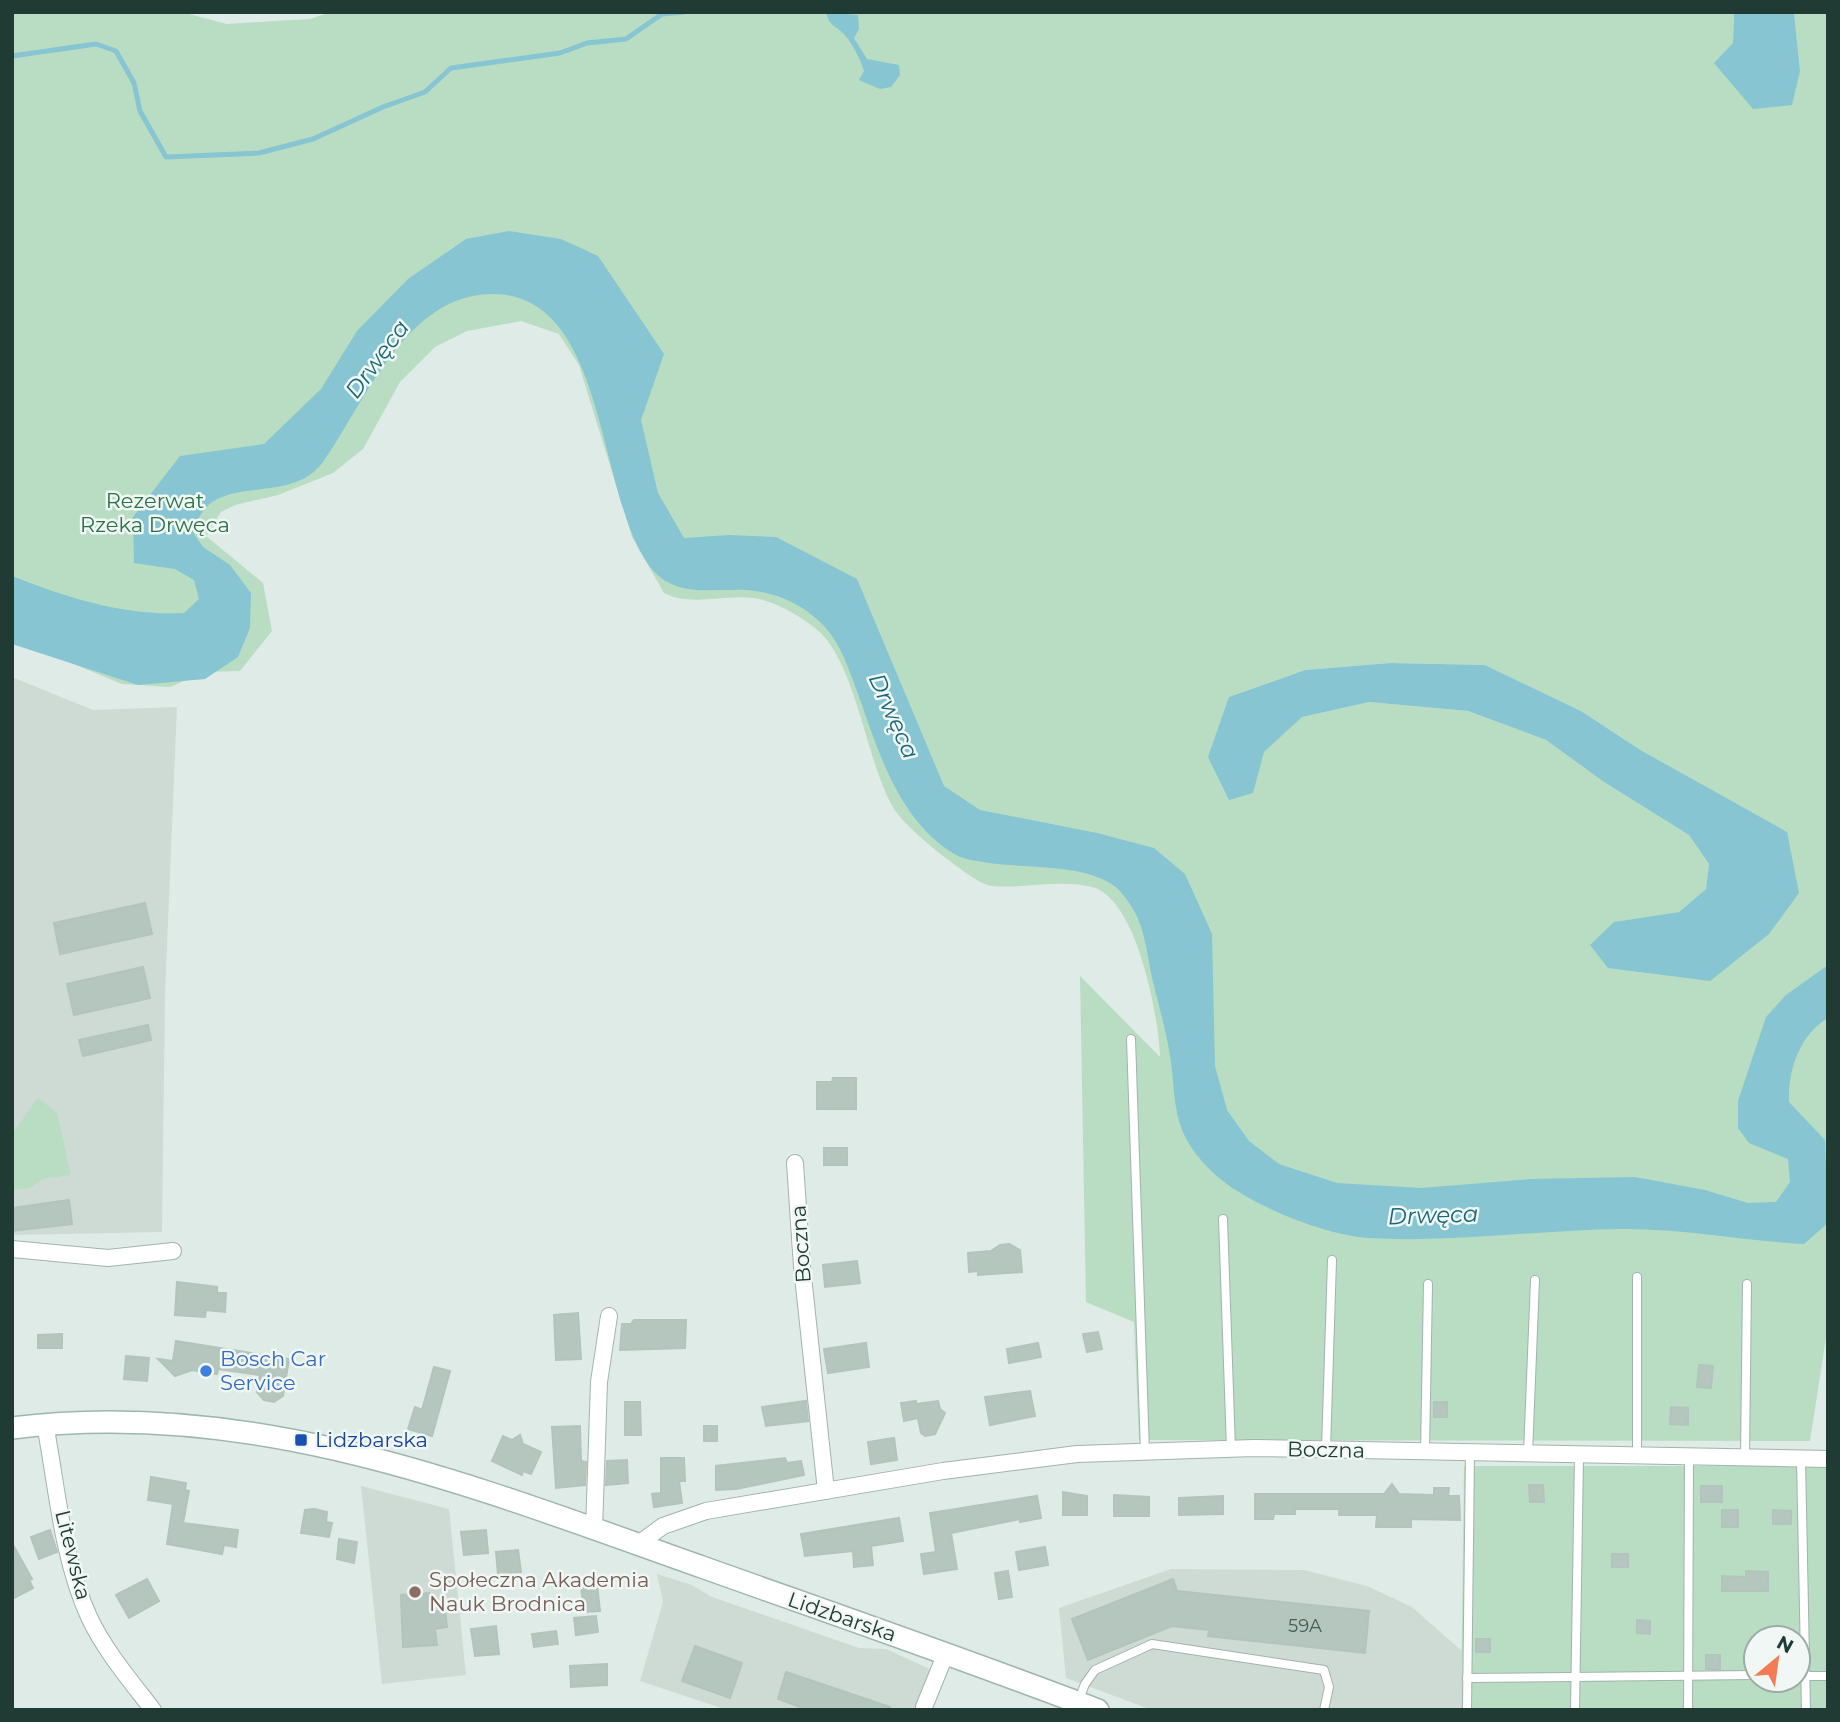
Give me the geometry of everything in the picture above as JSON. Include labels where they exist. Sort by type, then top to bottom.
[{"type":"main road","name":"Lidzbarska","points":[[12,1428],[83,1421],[210,1426],[301,1440],[431,1474],[946,1653],[1088,1706]]},
{"type":"street","name":"Boczna","points":[[796,1163],[802,1267],[826,1491]]},
{"type":"street","points":[[12,1249],[108,1258],[173,1251]]},
{"type":"street","points":[[594,1530],[599,1382],[609,1316]]},
{"type":"street","name":"Litewska","points":[[45,1424],[75,1576],[89,1618],[111,1655],[153,1710]]},
{"type":"street","name":"Boczna","points":[[638,1545],[663,1526],[683,1517],[943,1471],[1063,1455],[1231,1449],[1828,1459]]},
{"type":"street","points":[[925,1707],[946,1653]]},
{"type":"lane","points":[[1131,1039],[1145,1452]]},
{"type":"lane","points":[[1223,1219],[1231,1449]]},
{"type":"lane","points":[[1326,1450],[1332,1260]]},
{"type":"lane","points":[[1637,1277],[1637,1456]]},
{"type":"lane","points":[[1528,1453],[1535,1280]]},
{"type":"lane","points":[[1424,1452],[1428,1284]]},
{"type":"lane","points":[[1745,1458],[1747,1284]]},
{"type":"lane","points":[[1467,1710],[1469,1452]]},
{"type":"lane","points":[[1575,1710],[1579,1455]]},
{"type":"lane","points":[[1688,1710],[1689,1457]]},
{"type":"lane","points":[[1801,1459],[1802,1624]]},
{"type":"lane","points":[[1088,1706],[1085,1684],[1095,1670],[1152,1644],[1324,1670],[1329,1687],[1324,1710]]},
{"type":"lane","points":[[1467,1678],[1742,1675]]},
{"type":"shaded area","points":[[12,677],[93,710],[177,707],[165,995],[162,1232],[12,1235]]},
{"type":"shaded area","name":"Społeczna Akademia Nauk Brodnica","points":[[361,1486],[449,1509],[466,1675],[382,1684]]},
{"type":"shaded area","points":[[1171,1569],[1304,1570],[1367,1586],[1412,1607],[1462,1651],[1461,1710],[1152,1710],[1066,1678],[1059,1608]]},
{"type":"shaded area","points":[[657,1574],[692,1585],[712,1597],[859,1648],[886,1649],[943,1675],[929,1710],[727,1710],[640,1681],[663,1602]]},
{"type":"green space","points":[[12,12],[181,12],[227,24],[310,19],[331,12],[1734,12],[1733,43],[1800,71],[1794,12],[1828,12],[1828,1325],[1810,1441],[1139,1440],[1134,1322],[1086,1302],[1080,976],[1160,1057],[1150,989],[1133,935],[1108,896],[1092,887],[1067,884],[1004,887],[986,885],[956,866],[914,831],[893,807],[875,764],[851,686],[841,663],[829,643],[815,628],[786,609],[753,598],[696,600],[664,593],[632,537],[579,365],[559,334],[521,321],[467,331],[435,347],[400,382],[363,449],[333,473],[278,495],[235,505],[221,512],[206,536],[263,583],[272,631],[240,671],[205,672],[170,687],[122,684],[49,654],[17,579],[12,576]],"holes":[[[1390,663],[1485,665],[1581,711],[1642,751],[1769,934],[1591,946],[1615,922],[1679,912],[1706,889],[1709,864],[1689,835],[1604,782],[1546,740],[1468,711],[1369,702],[1301,717],[1264,752],[1229,697],[1305,670]]]},
{"type":"green space","points":[[38,1098],[57,1113],[71,1175],[42,1179],[30,1188],[12,1190],[12,1134]]},
{"type":"green space","points":[[1464,1466],[1828,1466],[1828,1710],[1461,1710]]},
{"type":"water","points":[[826,12],[858,15],[859,29],[854,38],[867,59],[899,65],[900,75],[891,87],[880,89],[859,80],[864,71],[858,57],[844,34],[831,23]]},
{"type":"water","points":[[1734,12],[1794,12],[1800,71],[1792,105],[1753,109],[1714,63],[1733,43]]},
{"type":"water","name":"Rezerwat Rzeka Drwęca","points":[[509,231],[561,239],[598,256],[664,354],[641,420],[658,493],[684,538],[729,535],[776,537],[857,579],[944,786],[980,810],[1097,833],[1154,848],[1185,874],[1212,934],[1215,1066],[1227,1110],[1249,1141],[1279,1164],[1337,1183],[1421,1188],[1531,1179],[1635,1177],[1705,1190],[1748,1203],[1776,1202],[1790,1182],[1788,1159],[1749,1143],[1738,1128],[1738,1101],[1766,1017],[1786,995],[1828,965],[1828,1018],[1810,1034],[1797,1055],[1789,1102],[1825,1140],[1828,1223],[1804,1244],[1643,1229],[1463,1238],[1368,1238],[1301,1222],[1252,1200],[1230,1186],[1196,1154],[1180,1124],[1168,1046],[1143,935],[1137,917],[1124,896],[1113,885],[1086,873],[989,863],[956,855],[936,841],[905,804],[882,760],[842,654],[833,637],[820,622],[804,609],[777,596],[747,590],[683,588],[661,578],[651,568],[633,536],[619,496],[595,406],[580,364],[560,329],[533,304],[496,294],[465,298],[437,310],[413,330],[392,354],[323,462],[308,476],[290,484],[231,494],[214,501],[202,513],[194,534],[203,547],[230,565],[251,593],[250,628],[238,657],[205,679],[138,685],[12,644],[12,576],[96,604],[140,612],[184,613],[199,599],[194,580],[175,569],[134,563],[133,517],[180,456],[264,444],[321,389],[357,331],[408,279],[466,239]]},
{"type":"water","points":[[1390,663],[1485,665],[1581,711],[1642,751],[1787,832],[1799,893],[1769,934],[1710,981],[1608,968],[1590,945],[1614,922],[1679,912],[1706,889],[1709,864],[1689,835],[1604,782],[1546,740],[1468,711],[1369,702],[1302,717],[1264,752],[1253,793],[1229,800],[1208,757],[1229,697],[1305,670]]},
{"type":"building","points":[[145,903],[152,934],[60,954],[54,923]]},
{"type":"building","points":[[143,967],[150,998],[74,1015],[67,984]]},
{"type":"building","points":[[148,1025],[151,1040],[83,1056],[79,1040]]},
{"type":"building","points":[[833,1078],[856,1078],[856,1109],[817,1109],[817,1082],[832,1082]]},
{"type":"building","points":[[824,1148],[847,1148],[847,1165],[824,1165]]},
{"type":"building","points":[[69,1200],[72,1224],[12,1231],[12,1208]]},
{"type":"building","points":[[1009,1244],[1020,1250],[1022,1272],[978,1275],[978,1271],[969,1272],[968,1253],[991,1251],[1000,1245]]},
{"type":"building","points":[[857,1261],[860,1283],[825,1287],[823,1265]]},
{"type":"building","points":[[177,1282],[217,1287],[217,1293],[226,1293],[225,1312],[206,1310],[205,1317],[175,1315]]},
{"type":"building","points":[[578,1313],[581,1359],[556,1360],[554,1315]]},
{"type":"building","points":[[634,1320],[686,1320],[685,1348],[620,1350],[622,1324],[631,1324]]},
{"type":"building","points":[[1098,1332],[1102,1349],[1087,1352],[1083,1334]]},
{"type":"building","points":[[62,1334],[62,1348],[38,1348],[38,1335]]},
{"type":"building","points":[[176,1341],[289,1359],[283,1396],[274,1402],[264,1400],[257,1392],[260,1375],[218,1369],[217,1374],[192,1370],[175,1376],[158,1359],[173,1361]]},
{"type":"building","points":[[866,1343],[869,1367],[828,1373],[824,1349]]},
{"type":"building","points":[[1038,1343],[1041,1357],[1009,1363],[1007,1349]]},
{"type":"building","points":[[126,1356],[149,1358],[147,1381],[124,1379]]},
{"type":"building","points":[[1699,1365],[1713,1366],[1711,1388],[1697,1387]]},
{"type":"building","points":[[434,1367],[450,1371],[432,1436],[408,1429],[415,1407],[422,1410]]},
{"type":"building","points":[[1030,1391],[1035,1416],[990,1425],[985,1397]]},
{"type":"building","points":[[806,1401],[808,1421],[766,1426],[762,1407]]},
{"type":"building","points":[[916,1401],[916,1404],[938,1401],[940,1409],[945,1413],[935,1434],[925,1436],[921,1433],[918,1418],[904,1421],[901,1403]]},
{"type":"building","points":[[625,1402],[640,1402],[641,1435],[625,1435]]},
{"type":"building","points":[[1434,1402],[1447,1402],[1447,1417],[1434,1417]]},
{"type":"building","points":[[1671,1407],[1688,1408],[1688,1425],[1670,1424]]},
{"type":"building","points":[[580,1426],[581,1461],[586,1462],[585,1485],[556,1488],[552,1427]]},
{"type":"building","points":[[704,1426],[717,1426],[717,1441],[704,1441]]},
{"type":"building","points":[[520,1435],[523,1444],[541,1452],[531,1474],[523,1471],[522,1475],[492,1461],[503,1436],[512,1440]]},
{"type":"building","points":[[894,1438],[897,1460],[871,1464],[868,1442]]},
{"type":"building","points":[[661,1458],[684,1458],[685,1481],[679,1481],[682,1503],[654,1507],[652,1494],[661,1493]]},
{"type":"building","points":[[785,1458],[787,1463],[801,1461],[804,1475],[736,1489],[716,1490],[716,1466]]},
{"type":"building","points":[[627,1460],[628,1483],[606,1485],[607,1461]]},
{"type":"building","points":[[151,1477],[186,1483],[185,1490],[189,1491],[183,1523],[238,1530],[236,1547],[224,1545],[222,1554],[167,1544],[173,1504],[148,1500]]},
{"type":"building","points":[[1392,1484],[1399,1494],[1434,1495],[1434,1488],[1449,1488],[1448,1496],[1459,1496],[1460,1520],[1411,1519],[1411,1527],[1376,1527],[1377,1515],[1339,1515],[1339,1509],[1295,1509],[1295,1514],[1274,1514],[1273,1519],[1255,1519],[1255,1494],[1384,1494]]},
{"type":"building","points":[[1529,1485],[1543,1485],[1544,1502],[1530,1502]]},
{"type":"building","points":[[1701,1486],[1722,1486],[1722,1502],[1701,1502]]},
{"type":"building","points":[[1063,1492],[1087,1496],[1087,1515],[1063,1515]]},
{"type":"building","points":[[1114,1495],[1149,1497],[1149,1516],[1114,1516]]},
{"type":"building","points":[[1037,1496],[1041,1518],[1020,1522],[1020,1519],[951,1533],[957,1569],[924,1574],[921,1554],[936,1552],[930,1513]]},
{"type":"building","points":[[1223,1496],[1223,1514],[1179,1515],[1179,1498]]},
{"type":"building","points":[[305,1510],[327,1512],[326,1522],[332,1523],[329,1537],[301,1533]]},
{"type":"building","points":[[1722,1510],[1738,1510],[1738,1527],[1722,1527]]},
{"type":"building","points":[[1773,1510],[1791,1511],[1791,1524],[1773,1524]]},
{"type":"building","points":[[899,1518],[903,1541],[871,1546],[873,1565],[854,1567],[853,1551],[805,1556],[801,1534]]},
{"type":"building","points":[[50,1530],[57,1552],[39,1559],[31,1537]]},
{"type":"building","points":[[486,1530],[488,1553],[464,1555],[461,1532]]},
{"type":"building","points":[[339,1539],[357,1542],[354,1563],[337,1559]]},
{"type":"building","points":[[12,1543],[32,1579],[29,1580],[33,1588],[12,1599]]},
{"type":"building","points":[[1045,1547],[1048,1565],[1019,1570],[1016,1552]]},
{"type":"building","points":[[518,1550],[521,1572],[498,1574],[496,1552]]},
{"type":"building","points":[[1612,1554],[1628,1554],[1628,1567],[1612,1567]]},
{"type":"building","points":[[1008,1571],[1012,1597],[999,1599],[995,1573]]},
{"type":"building","points":[[1746,1571],[1768,1572],[1768,1591],[1722,1591],[1722,1576],[1746,1577]]},
{"type":"building","points":[[147,1579],[159,1601],[129,1618],[116,1595]]},
{"type":"building","points":[[1173,1579],[1177,1591],[1369,1611],[1365,1653],[1208,1636],[1209,1630],[1172,1626],[1088,1660],[1072,1619]]},
{"type":"building","points":[[597,1584],[600,1611],[584,1612],[581,1586]]},
{"type":"building","points":[[429,1593],[431,1612],[445,1610],[447,1627],[435,1629],[437,1645],[403,1647],[401,1595]]},
{"type":"building","points":[[596,1616],[598,1632],[576,1635],[574,1618]]},
{"type":"building","points":[[1637,1620],[1650,1621],[1650,1634],[1637,1633]]},
{"type":"building","points":[[496,1626],[499,1654],[475,1656],[471,1629]]},
{"type":"building","points":[[556,1631],[558,1644],[534,1647],[532,1634]]},
{"type":"building","points":[[1476,1639],[1490,1639],[1490,1652],[1476,1652]]},
{"type":"building","points":[[695,1646],[742,1663],[730,1698],[682,1681]]},
{"type":"building","points":[[1706,1655],[1720,1655],[1720,1669],[1706,1669]]},
{"type":"building","points":[[607,1664],[607,1685],[571,1687],[570,1666]]},
{"type":"building","points":[[786,1672],[890,1707],[890,1710],[808,1710],[778,1699]]},
{"type":"waterway","points":[[12,56],[96,44],[116,51],[134,83],[140,111],[166,157],[259,153],[313,139],[383,107],[425,92],[451,68],[560,53],[587,43],[626,39],[662,14],[684,12]]},
{"type":"place","name":"Bosch Car Service","points":[[206,1371]]},
{"type":"place","name":"Lidzbarska","points":[[301,1440]]},
{"type":"place","name":"Społeczna Akademia Nauk Brodnica","points":[[415,1592]]},
{"type":"water label","name":"Drwęca","points":[[377,359]]},
{"type":"water label","name":"Drwęca","points":[[894,716]]},
{"type":"water label","name":"Drwęca","points":[[1433,1215]]}]
